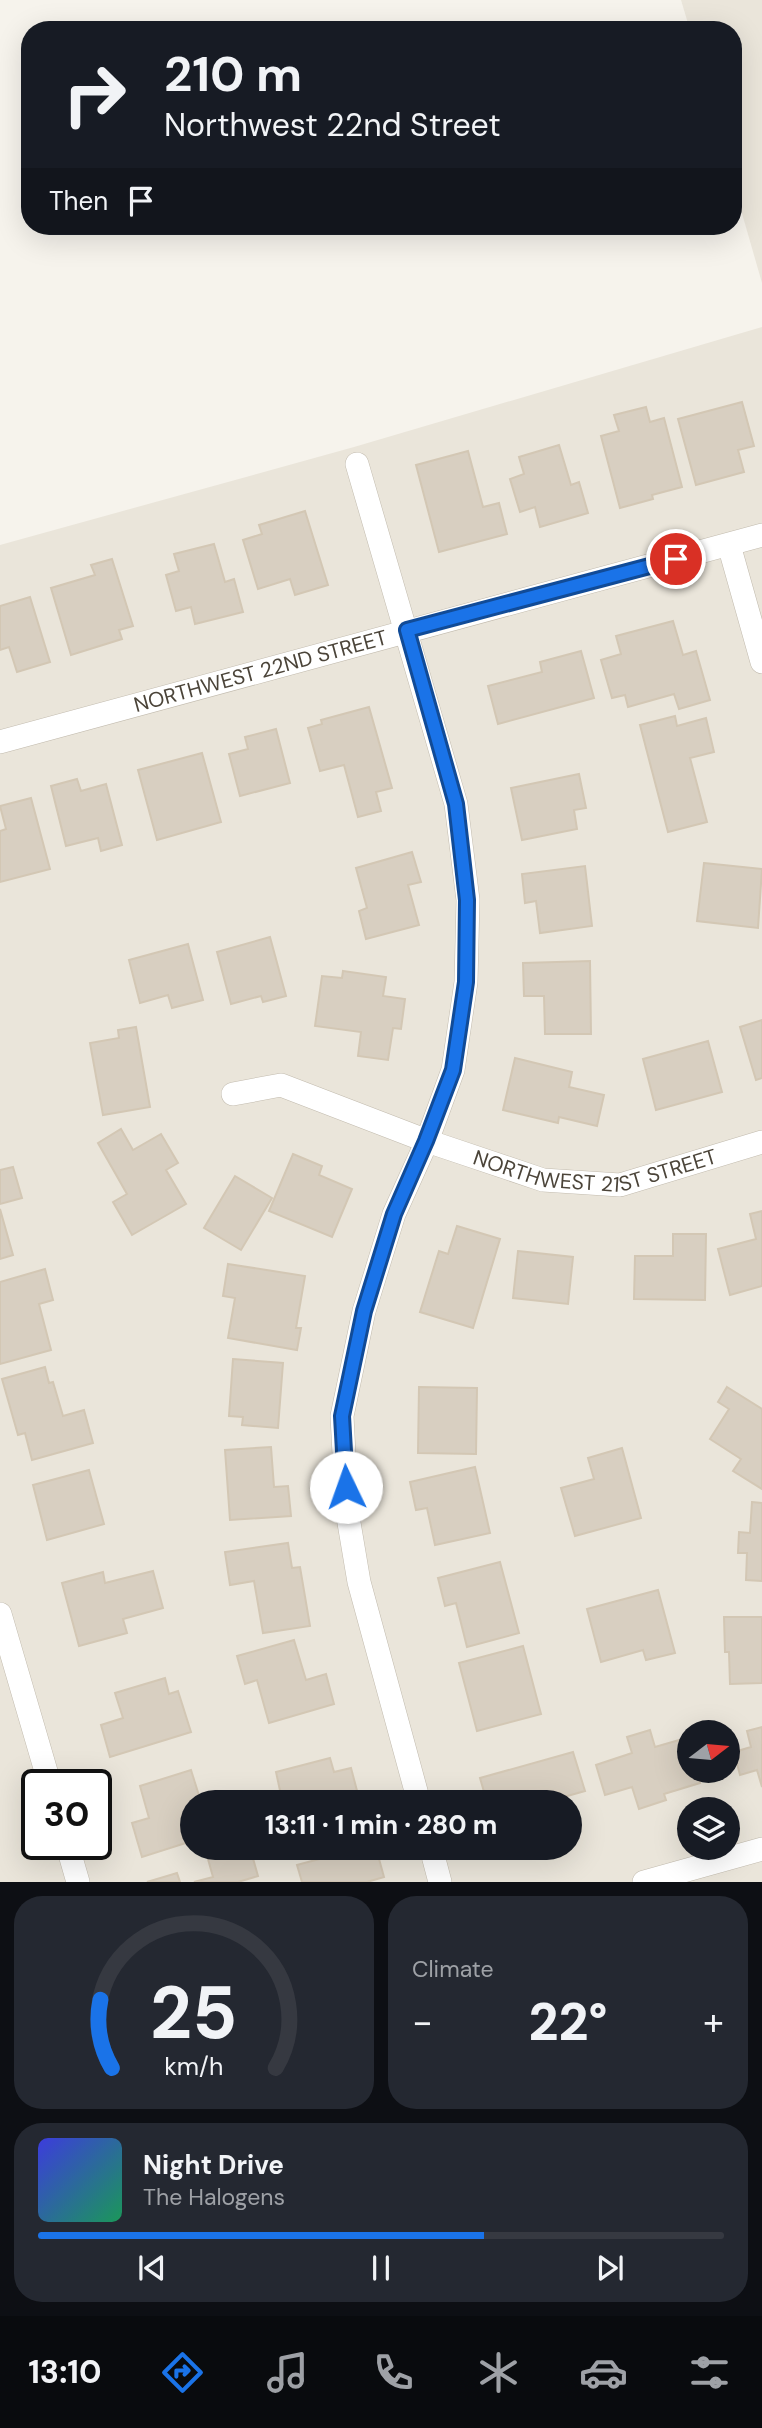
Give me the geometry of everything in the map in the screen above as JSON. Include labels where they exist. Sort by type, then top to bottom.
[{"type":"street","points":[[357,464],[456,804],[467,900],[466,982],[453,1070],[386,1238],[364,1311],[342,1416],[347,1511],[359,1582],[416,1790]]},
{"type":"street","name":"NORTHWEST 22ND STREET","points":[[0,742],[762,535]]},
{"type":"street","points":[[729,545],[762,662]]},
{"type":"street","name":"NORTHWEST 21ST STREET","points":[[233,1094],[281,1085],[426,1141],[542,1180],[620,1185],[762,1142]]},
{"type":"street","points":[[0,1614],[45,1769]]},
{"type":"street","points":[[644,1882],[762,1849]]},
{"type":"street","points":[[72,1860],[78,1882]]},
{"type":"street","points":[[434,1860],[440,1882]]},
{"type":"shaded area","points":[[681,0],[762,0],[762,283],[742,213],[742,21],[687,21]]},
{"type":"shaded area","points":[[762,327],[762,1882],[0,1882],[0,545],[354,447]]},
{"type":"building","points":[[742,402],[754,446],[738,450],[744,472],[696,485],[678,419]]},
{"type":"building","points":[[646,407],[650,422],[664,418],[682,487],[620,508],[601,436],[619,431],[614,415]]},
{"type":"building","points":[[559,445],[571,485],[579,482],[588,513],[540,527],[535,507],[520,512],[510,479],[524,474],[519,457]]},
{"type":"building","points":[[468,451],[483,507],[499,503],[507,534],[439,552],[416,465]]},
{"type":"building","points":[[305,511],[328,585],[295,595],[290,579],[258,589],[243,540],[262,534],[259,525]]},
{"type":"building","points":[[214,544],[225,582],[234,579],[243,612],[195,624],[191,607],[176,611],[166,575],[179,571],[174,554]]},
{"type":"building","points":[[112,559],[133,626],[119,630],[122,639],[71,655],[51,588],[95,575],[91,565]]},
{"type":"building","points":[[30,597],[50,662],[17,672],[9,647],[0,650],[0,606]]},
{"type":"building","points":[[673,621],[683,655],[696,651],[710,700],[679,709],[674,694],[628,707],[625,695],[612,698],[601,660],[621,654],[616,636]]},
{"type":"building","points":[[581,651],[594,698],[498,724],[488,686],[542,672],[540,662]]},
{"type":"building","points":[[369,707],[392,788],[376,792],[381,811],[358,817],[344,765],[320,771],[308,728],[322,724],[321,720]]},
{"type":"building","points":[[675,716],[677,726],[706,718],[714,752],[690,758],[707,822],[668,832],[640,725]]},
{"type":"building","points":[[276,729],[290,783],[240,796],[229,754],[248,749],[245,737]]},
{"type":"building","points":[[202,753],[221,822],[157,840],[138,770]]},
{"type":"building","points":[[579,774],[586,808],[574,810],[577,829],[522,840],[511,788]]},
{"type":"building","points":[[77,779],[81,791],[106,784],[122,845],[101,851],[98,838],[66,846],[51,786]]},
{"type":"building","points":[[31,798],[50,869],[0,882],[0,831],[6,829],[0,806]]},
{"type":"building","points":[[412,852],[421,882],[408,885],[419,925],[366,939],[359,911],[367,908],[356,868]]},
{"type":"building","points":[[704,863],[762,869],[758,928],[697,921]]},
{"type":"building","points":[[585,866],[592,926],[540,933],[536,901],[525,903],[522,874]]},
{"type":"building","points":[[270,937],[286,996],[263,1002],[261,996],[231,1004],[217,952]]},
{"type":"building","points":[[188,944],[203,1000],[172,1008],[168,995],[140,1003],[129,960]]},
{"type":"building","points":[[590,961],[591,1034],[545,1034],[544,996],[524,996],[523,963]]},
{"type":"building","points":[[343,971],[386,977],[383,996],[405,999],[401,1029],[393,1028],[388,1060],[358,1056],[361,1032],[315,1026],[322,976],[342,978]]},
{"type":"building","points":[[762,1020],[762,1078],[756,1080],[740,1027]]},
{"type":"building","points":[[136,1027],[150,1107],[103,1115],[90,1043],[119,1038],[118,1030]]},
{"type":"building","points":[[708,1041],[722,1092],[656,1110],[643,1059]]},
{"type":"building","points":[[515,1058],[572,1072],[569,1087],[604,1095],[597,1126],[559,1117],[558,1123],[503,1110]]},
{"type":"building","points":[[121,1129],[133,1150],[161,1134],[178,1163],[166,1170],[186,1204],[132,1235],[113,1202],[127,1194],[98,1143]]},
{"type":"building","points":[[293,1154],[322,1166],[319,1175],[352,1189],[332,1237],[269,1211]]},
{"type":"building","points":[[13,1167],[22,1198],[0,1204],[0,1170]]},
{"type":"building","points":[[235,1176],[272,1198],[241,1250],[204,1228]]},
{"type":"building","points":[[0,1209],[13,1255],[0,1259]]},
{"type":"building","points":[[762,1211],[762,1286],[730,1295],[718,1249],[756,1239],[750,1214]]},
{"type":"building","points":[[457,1226],[500,1239],[473,1328],[420,1312],[439,1251],[448,1254]]},
{"type":"building","points":[[673,1234],[706,1234],[705,1300],[634,1299],[635,1256],[673,1256]]},
{"type":"building","points":[[518,1251],[573,1257],[568,1304],[513,1298]]},
{"type":"building","points":[[228,1264],[305,1276],[296,1328],[301,1328],[297,1350],[228,1338],[235,1298],[223,1296]]},
{"type":"building","points":[[45,1269],[53,1300],[39,1304],[51,1350],[0,1364],[0,1282]]},
{"type":"building","points":[[233,1359],[283,1363],[278,1428],[242,1425],[243,1417],[229,1416]]},
{"type":"building","points":[[45,1367],[49,1383],[53,1382],[63,1416],[84,1410],[93,1443],[32,1460],[25,1433],[18,1435],[2,1379]]},
{"type":"building","points":[[419,1387],[477,1388],[476,1454],[418,1453]]},
{"type":"building","points":[[727,1387],[762,1409],[762,1489],[733,1471],[741,1459],[710,1439],[729,1409],[718,1402]]},
{"type":"building","points":[[271,1447],[274,1487],[288,1486],[291,1516],[230,1520],[225,1450]]},
{"type":"building","points":[[622,1448],[641,1518],[575,1536],[561,1488],[594,1479],[588,1458]]},
{"type":"building","points":[[475,1467],[490,1533],[435,1545],[427,1508],[416,1510],[410,1482]]},
{"type":"building","points":[[89,1470],[104,1524],[47,1540],[33,1485]]},
{"type":"building","points":[[752,1502],[762,1503],[762,1581],[746,1580],[747,1553],[738,1553],[739,1532],[750,1533]]},
{"type":"building","points":[[288,1543],[292,1568],[300,1567],[310,1626],[263,1633],[254,1581],[230,1585],[225,1552]]},
{"type":"building","points":[[500,1562],[519,1633],[467,1647],[456,1603],[445,1606],[438,1578]]},
{"type":"building","points":[[153,1571],[163,1608],[123,1619],[127,1633],[79,1646],[62,1583],[103,1572],[105,1583]]},
{"type":"building","points":[[658,1590],[675,1653],[646,1660],[643,1650],[601,1662],[587,1609]]},
{"type":"building","points":[[724,1617],[762,1617],[762,1683],[730,1684],[729,1652],[725,1652]]},
{"type":"building","points":[[294,1640],[306,1680],[326,1674],[334,1704],[269,1723],[257,1680],[245,1684],[237,1656]]},
{"type":"building","points":[[523,1646],[541,1714],[477,1731],[459,1663]]},
{"type":"building","points":[[165,1678],[169,1694],[178,1691],[191,1732],[110,1757],[101,1725],[123,1718],[115,1693]]},
{"type":"building","points":[[762,1727],[762,1787],[757,1770],[740,1775],[740,1750],[751,1747],[747,1731]]},
{"type":"building","points":[[650,1730],[655,1747],[677,1741],[677,1783],[700,1783],[664,1794],[666,1800],[639,1809],[632,1787],[605,1795],[596,1765],[632,1753],[627,1737]]},
{"type":"building","points":[[573,1752],[585,1791],[484,1790],[480,1778]]},
{"type":"building","points":[[330,1758],[334,1772],[351,1768],[357,1790],[280,1790],[276,1772]]},
{"type":"building","points":[[191,1770],[197,1790],[180,1790],[180,1845],[142,1857],[132,1823],[149,1818],[140,1786]]},
{"type":"building","points":[[208,1860],[253,1860],[258,1876],[238,1882],[194,1882],[213,1877]]},
{"type":"building","points":[[316,1860],[379,1860],[384,1877],[367,1882],[302,1882],[297,1865]]},
{"type":"building","points":[[177,1873],[180,1882],[147,1882]]},
{"type":"route","points":[[346,1487],[342,1416],[364,1311],[394,1214],[453,1070],[466,982],[467,900],[456,804],[407,630],[676,559]]}]
